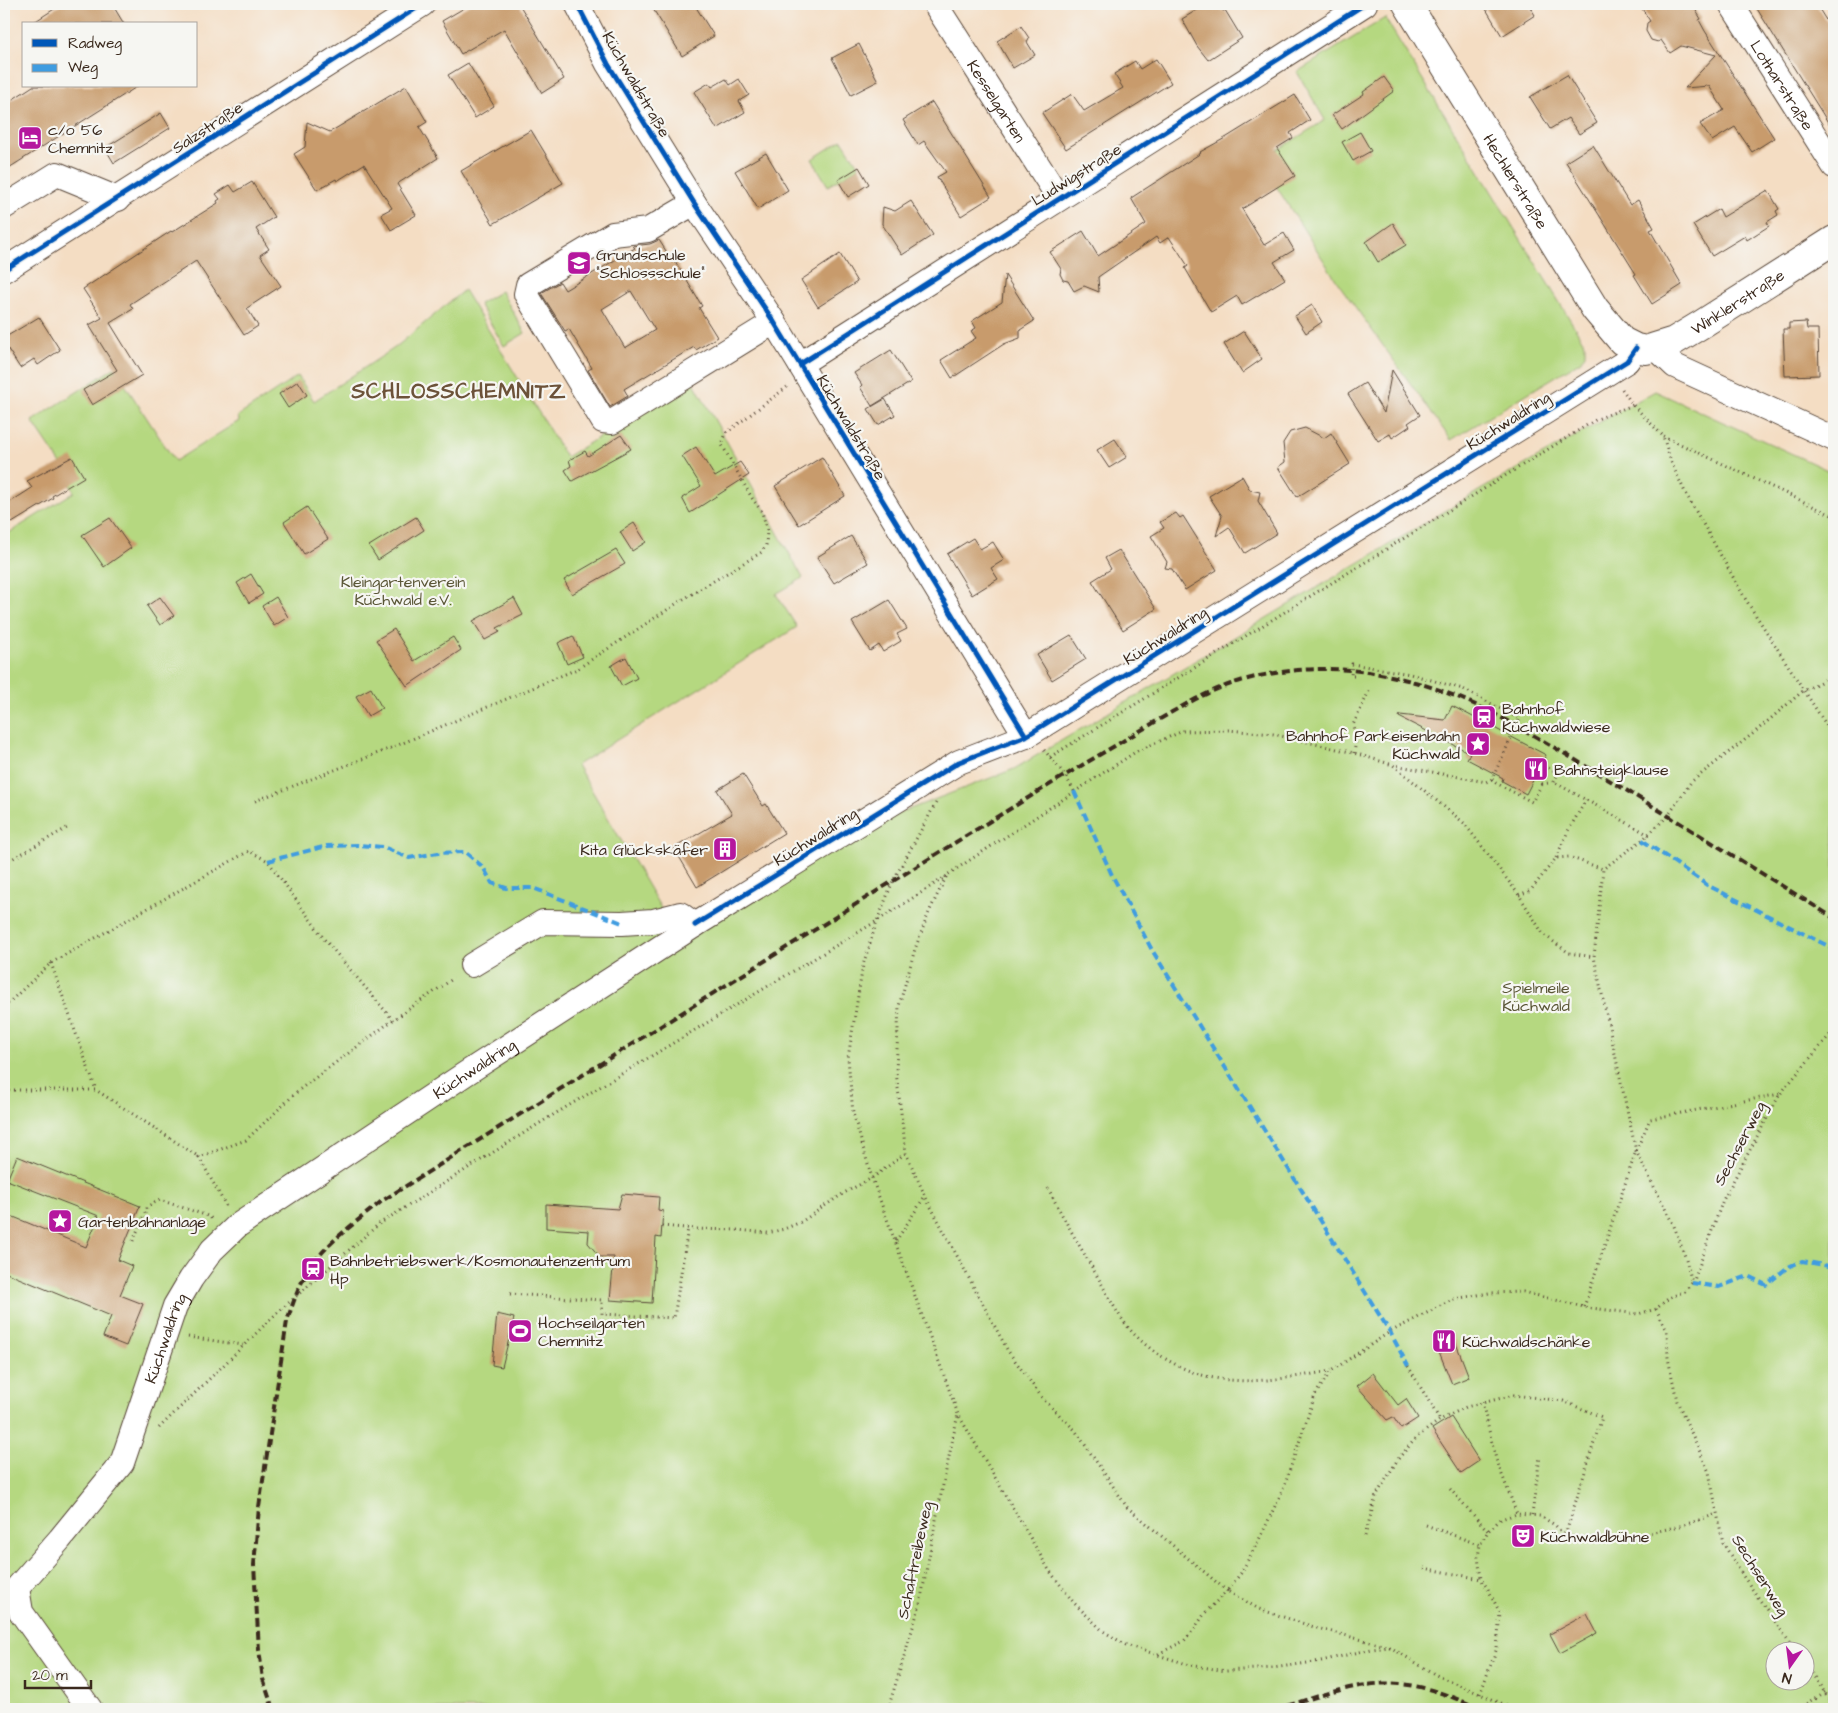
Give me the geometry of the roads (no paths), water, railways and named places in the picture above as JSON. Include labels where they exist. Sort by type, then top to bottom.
[{"type":"main road","name":"Hechlerstraße","points":[[1407,4],[1595,309],[1622,341],[1645,348]]},
{"type":"main road","name":"Winklerstraße","points":[[1645,348],[1674,341],[1834,240]]},
{"type":"street","name":"Salzstraße","points":[[4,270],[423,4]]},
{"type":"street","name":"Küchwaldstraße","points":[[577,4],[608,64],[694,203],[774,322],[1026,736]]},
{"type":"street","name":"Kesselgarten","points":[[935,4],[1059,198]]},
{"type":"street","name":"Ludwigstraße","points":[[802,368],[1059,198],[1103,172],[1365,4]]},
{"type":"street","name":"Lotharstraße","points":[[1731,4],[1834,166]]},
{"type":"street","points":[[4,206],[57,174],[118,199]]},
{"type":"street","points":[[694,203],[648,230],[613,234],[528,285],[526,294],[603,421],[612,422],[774,322]]},
{"type":"street","points":[[1645,348],[1675,366],[1834,439]]},
{"type":"street","name":"Küchwaldring","points":[[90,1709],[21,1612],[17,1588],[122,1463],[176,1306],[191,1279],[212,1250],[233,1230],[465,1074],[696,925],[959,762],[1026,736],[1610,372],[1645,348]]},
{"type":"street","points":[[472,965],[543,922],[622,923],[653,921],[680,914],[696,925]]},
{"type":"railway","points":[[273,1709],[263,1679],[259,1650],[254,1565],[259,1507],[287,1321],[303,1280],[325,1249],[382,1201],[956,842],[1191,701],[1231,684],[1267,674],[1324,669],[1380,674],[1440,690],[1494,714],[1546,743],[1834,918]]},
{"type":"railway","points":[[1276,1709],[1353,1687],[1384,1683],[1410,1685],[1431,1690],[1480,1709]]},
{"type":"place","name":"c/o 56 Chemnitz","points":[[30,138]]},
{"type":"place","name":"Grundschule \"Schlossschule\"","points":[[579,263]]},
{"type":"place","name":"Bahnhof Küchwaldwiese","points":[[1484,717]]},
{"type":"place","name":"Bahnhof Parkeisenbahn Küchwald","points":[[1478,744]]},
{"type":"place","name":"Bahnsteigklause","points":[[1536,769]]},
{"type":"place","name":"Kita Glückskäfer","points":[[725,849]]},
{"type":"place","name":"Gartenbahnanlage","points":[[60,1221]]},
{"type":"place","name":"Bahnbetriebswerk/Kosmonautenzentrum Hp","points":[[313,1269]]},
{"type":"place","name":"Hochseilgarten Chemnitz","points":[[520,1331]]},
{"type":"place","name":"Küchwaldschänke","points":[[1444,1341]]},
{"type":"place","name":"Küchwaldbühne","points":[[1523,1536]]},
{"type":"district","name":"SCHLOSSCHEMNITZ","points":[[459,391]]},
{"type":"park label","name":"Kleingartenverein Küchwald e.V.","points":[[403,590]]},
{"type":"park label","name":"Spielmeile Küchwald","points":[[1536,996]]}]
